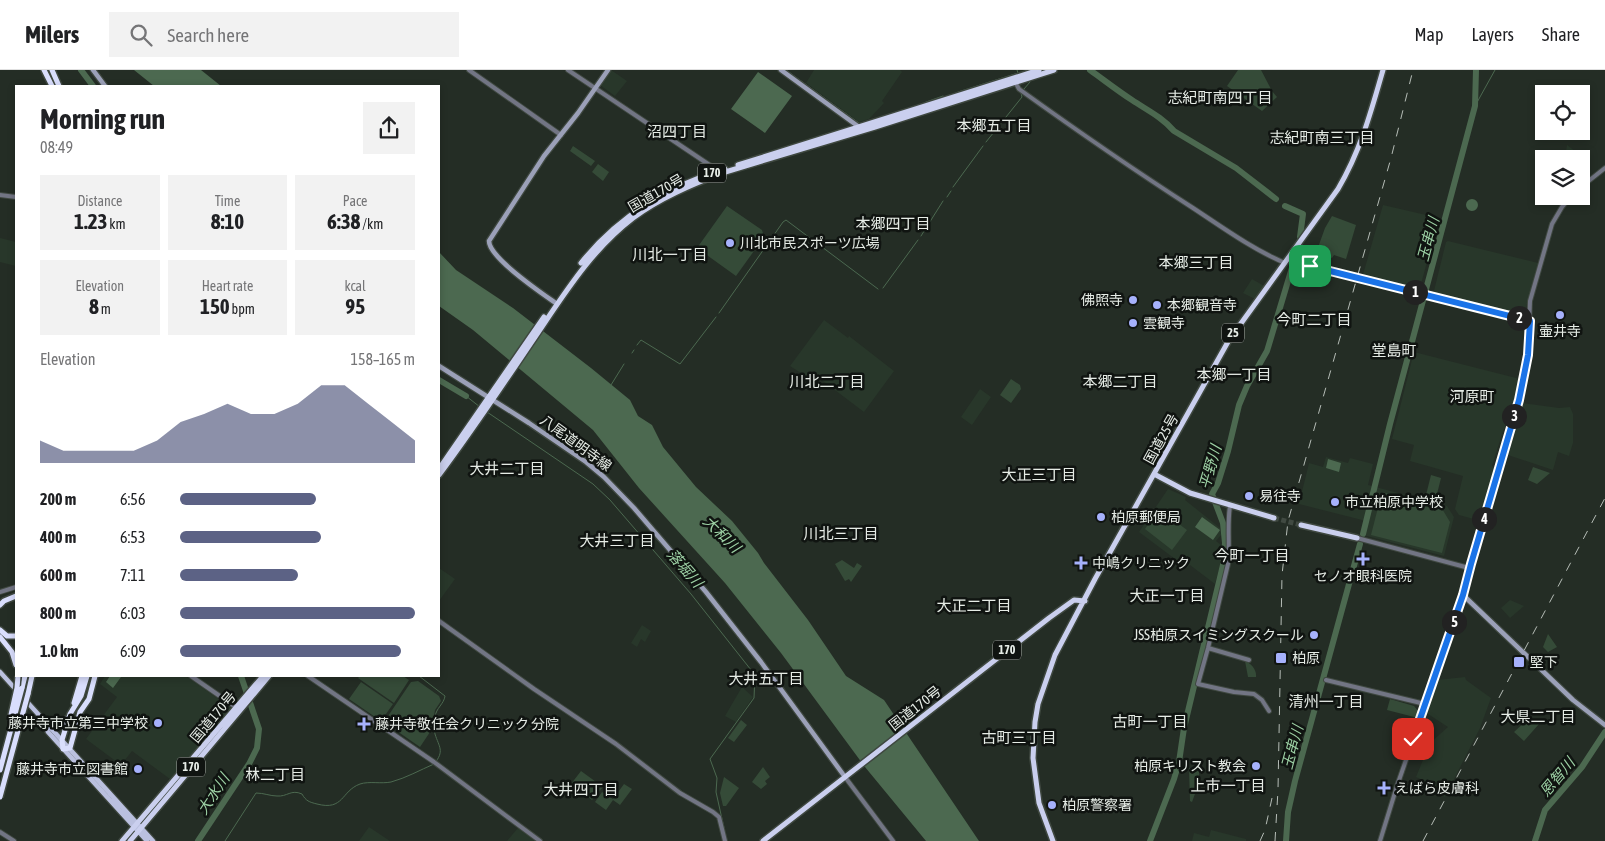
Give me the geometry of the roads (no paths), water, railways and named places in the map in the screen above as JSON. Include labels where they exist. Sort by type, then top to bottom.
[{"type":"highway","points":[[44,70],[52,85]]},
{"type":"highway","points":[[52,70],[59,85]]},
{"type":"highway","name":"国道170号","points":[[440,474],[587,258],[604,238],[642,207],[686,183],[861,129],[1014,80],[1039,70]]},
{"type":"highway","name":"国道170号","points":[[1023,75],[1054,70]]},
{"type":"highway","name":"国道25号","points":[[1053,841],[1039,803],[1033,758],[1038,704],[1055,655],[1229,340],[1285,263],[1293,260],[1352,166],[1363,138],[1383,70]]},
{"type":"highway","name":"国道170号","points":[[440,467],[461,442]]},
{"type":"highway","points":[[1154,474],[1190,493],[1274,518]]},
{"type":"highway","points":[[1301,525],[1357,538]]},
{"type":"highway","points":[[0,600],[15,595]]},
{"type":"highway","points":[[0,605],[15,596]]},
{"type":"highway","name":"国道170号","points":[[764,841],[1068,604],[1074,600],[1085,601]]},
{"type":"highway","points":[[0,630],[7,636],[15,636]]},
{"type":"highway","points":[[0,637],[12,652],[15,661]]},
{"type":"highway","points":[[7,744],[18,677]]},
{"type":"highway","points":[[0,770],[25,677]]},
{"type":"highway","points":[[0,797],[32,677]]},
{"type":"highway","points":[[82,677],[62,740],[63,749],[70,748],[80,712],[88,699],[93,677]]},
{"type":"highway","points":[[45,720],[54,725],[65,722],[81,696],[87,677]]},
{"type":"highway","name":"国道170号","points":[[122,841],[137,827],[245,701],[251,690],[262,677]]},
{"type":"highway","name":"国道170号","points":[[245,701],[252,697],[268,677]]},
{"type":"highway","name":"国道170号","points":[[130,841],[137,827]]},
{"type":"main road","points":[[93,70],[104,85]]},
{"type":"main road","points":[[554,305],[526,283],[490,248],[490,238],[544,156],[608,70]]},
{"type":"main road","points":[[781,70],[861,129]]},
{"type":"main road","name":"八尾道明寺線","points":[[440,367],[491,397],[586,462],[611,483],[733,626],[846,776]]},
{"type":"main road","points":[[1463,595],[1581,708],[1605,725]]},
{"type":"main road","points":[[0,672],[70,748],[147,841]]},
{"type":"main road","points":[[37,712],[48,732],[63,749],[137,827],[153,841]]},
{"type":"street","points":[[469,70],[560,135]]},
{"type":"street","points":[[568,70],[720,172]]},
{"type":"street","points":[[1014,80],[1019,89],[1117,158],[1272,258],[1285,263]]},
{"type":"street","points":[[1590,180],[1605,168]]},
{"type":"street","points":[[0,195],[15,197]]},
{"type":"street","points":[[1380,841],[1463,595],[1469,568],[1525,377],[1530,301],[1549,234],[1555,218],[1564,205]]},
{"type":"street","points":[[1293,260],[1530,321]]},
{"type":"street","points":[[1230,506],[1228,564],[1198,684],[1234,692],[1254,694],[1269,711]]},
{"type":"street","points":[[1357,538],[1469,568]]},
{"type":"street","points":[[0,592],[15,587]]},
{"type":"street","points":[[440,622],[615,744],[680,793],[713,812],[719,817],[725,841]]},
{"type":"street","points":[[1208,648],[1249,660]]},
{"type":"street","points":[[192,677],[238,709]]},
{"type":"street","points":[[309,677],[434,762],[540,841]]},
{"type":"street","points":[[1326,680],[1425,704]]},
{"type":"street","points":[[846,776],[893,841]]},
{"type":"street","points":[[0,832],[14,841]]},
{"type":"water","points":[[134,70],[201,70],[220,85],[153,85]]},
{"type":"water","points":[[758,72],[792,96],[765,133],[731,109]]},
{"type":"water","points":[[1470,199],[1474,199],[1478,205],[1474,211],[1470,211],[1466,207],[1466,203]]},
{"type":"water","name":"大和川","points":[[440,253],[456,270],[513,308],[630,400],[638,416],[652,425],[663,447],[696,487],[732,521],[758,553],[808,620],[846,676],[884,700],[979,841],[926,841],[865,767],[781,653],[725,583],[639,488],[593,430],[473,330],[440,307]]},
{"type":"water","points":[[1328,459],[1341,463],[1339,472],[1326,468]]},
{"type":"water","points":[[1202,517],[1220,530],[1213,540],[1195,527]]},
{"type":"water","points":[[109,677],[121,677],[113,688],[106,682]]},
{"type":"waterway","name":"落堀川","points":[[81,70],[92,85]]},
{"type":"waterway","points":[[786,70],[859,123]]},
{"type":"waterway","points":[[958,92],[1018,73],[1017,70]]},
{"type":"waterway","name":"平野川","points":[[1090,70],[1159,118],[1174,131],[1236,168],[1276,199]]},
{"type":"waterway","name":"玉串川","points":[[1363,534],[1390,424],[1475,106],[1476,70]]},
{"type":"waterway","name":"玉串川","points":[[1475,106],[1495,70]]},
{"type":"waterway","points":[[1024,89],[1030,82]]},
{"type":"waterway","points":[[986,142],[1022,97],[1021,93]]},
{"type":"waterway","points":[[926,102],[943,96]]},
{"type":"waterway","points":[[953,187],[983,146]]},
{"type":"waterway","points":[[947,197],[951,191]]},
{"type":"waterway","points":[[921,236],[943,201]]},
{"type":"waterway","name":"平野川","points":[[1285,206],[1303,214],[1300,237]]},
{"type":"waterway","points":[[719,313],[786,220],[878,289]]},
{"type":"waterway","points":[[883,288],[918,240]]},
{"type":"waterway","name":"平野川","points":[[1150,841],[1179,762],[1184,728],[1223,565],[1225,543],[1223,523],[1212,494],[1218,483],[1228,451],[1239,405],[1247,386],[1267,351],[1297,251]]},
{"type":"waterway","points":[[637,345],[641,340],[680,364],[716,317]]},
{"type":"waterway","points":[[611,385],[624,364]]},
{"type":"waterway","name":"落堀川","points":[[440,381],[466,396]]},
{"type":"waterway","name":"落堀川","points":[[466,396],[480,407]]},
{"type":"waterway","name":"落堀川","points":[[487,412],[593,484],[610,500],[691,594],[755,675],[754,698],[710,759],[717,778],[716,792],[724,828]]},
{"type":"waterway","name":"玉串川","points":[[1286,841],[1288,812],[1295,781],[1360,544]]},
{"type":"waterway","name":"大水川","points":[[198,841],[249,764],[257,748],[259,729],[241,677]]},
{"type":"waterway","points":[[225,841],[256,793],[274,796],[298,793],[302,794],[306,800],[312,803],[332,805],[360,784],[391,782],[434,764],[440,752],[434,726],[435,719],[445,696],[420,677]]},
{"type":"waterway","name":"恩智川","points":[[1535,841],[1545,810],[1582,767],[1605,732]]},
{"type":"tunnel","points":[[1274,518],[1301,525]]},
{"type":"railway","points":[[1275,841],[1278,790],[1282,575],[1288,521],[1391,158],[1413,70]]},
{"type":"railway","points":[[1423,841],[1605,498]]},
{"type":"railway","points":[[1260,841],[1265,830],[1272,798]]},
{"type":"place","name":"川北市民スポーツ広場","points":[[730,243]]},
{"type":"place","name":"佛照寺","points":[[1133,300]]},
{"type":"place","name":"本郷観音寺","points":[[1157,305]]},
{"type":"place","name":"壷井寺","points":[[1560,315]]},
{"type":"place","name":"雲観寺","points":[[1133,323]]},
{"type":"place","name":"易往寺","points":[[1249,496]]},
{"type":"place","name":"市立柏原中学校","points":[[1335,502]]},
{"type":"place","name":"柏原郵便局","points":[[1101,517]]},
{"type":"place","name":"セノオ眼科医院","points":[[1363,559]]},
{"type":"place","name":"中嶋クリニック","points":[[1081,563]]},
{"type":"place","name":"JSS柏原スイミングスクール","points":[[1314,635]]},
{"type":"place","name":"柏原","points":[[1281,658]]},
{"type":"place","name":"堅下","points":[[1519,662]]},
{"type":"place","name":"藤井寺市立第三中学校","points":[[158,723]]},
{"type":"place","name":"藤井寺敬任会クリニック 分院","points":[[364,724]]},
{"type":"place","name":"柏原キリスト教会","points":[[1256,766]]},
{"type":"place","name":"藤井寺市立図書館","points":[[138,769]]},
{"type":"place","name":"えばら皮膚科","points":[[1384,788]]},
{"type":"place","name":"柏原警察署","points":[[1052,805]]},
{"type":"district","name":"志紀町南四丁目","points":[[1220,97]]},
{"type":"district","name":"本郷五丁目","points":[[994,125]]},
{"type":"district","name":"沼四丁目","points":[[677,131]]},
{"type":"district","name":"志紀町南三丁目","points":[[1322,137]]},
{"type":"district","name":"本郷四丁目","points":[[893,223]]},
{"type":"district","name":"川北一丁目","points":[[670,254]]},
{"type":"district","name":"本郷三丁目","points":[[1196,262]]},
{"type":"district","name":"今町二丁目","points":[[1314,319]]},
{"type":"district","name":"堂島町","points":[[1394,350]]},
{"type":"district","name":"本郷一丁目","points":[[1234,374]]},
{"type":"district","name":"川北二丁目","points":[[827,381]]},
{"type":"district","name":"本郷二丁目","points":[[1120,381]]},
{"type":"district","name":"河原町","points":[[1472,396]]},
{"type":"district","name":"大井二丁目","points":[[507,468]]},
{"type":"district","name":"大正三丁目","points":[[1039,474]]},
{"type":"district","name":"川北三丁目","points":[[841,533]]},
{"type":"district","name":"大井三丁目","points":[[617,540]]},
{"type":"district","name":"今町一丁目","points":[[1252,555]]},
{"type":"district","name":"大正一丁目","points":[[1167,595]]},
{"type":"district","name":"大正二丁目","points":[[974,605]]},
{"type":"district","name":"大井五丁目","points":[[766,678]]},
{"type":"district","name":"清州一丁目","points":[[1326,701]]},
{"type":"district","name":"大県二丁目","points":[[1538,716]]},
{"type":"district","name":"古町一丁目","points":[[1150,721]]},
{"type":"district","name":"古町三丁目","points":[[1019,737]]},
{"type":"district","name":"林二丁目","points":[[275,774]]},
{"type":"district","name":"上市一丁目","points":[[1228,785]]},
{"type":"district","name":"大井四丁目","points":[[581,789]]}]
